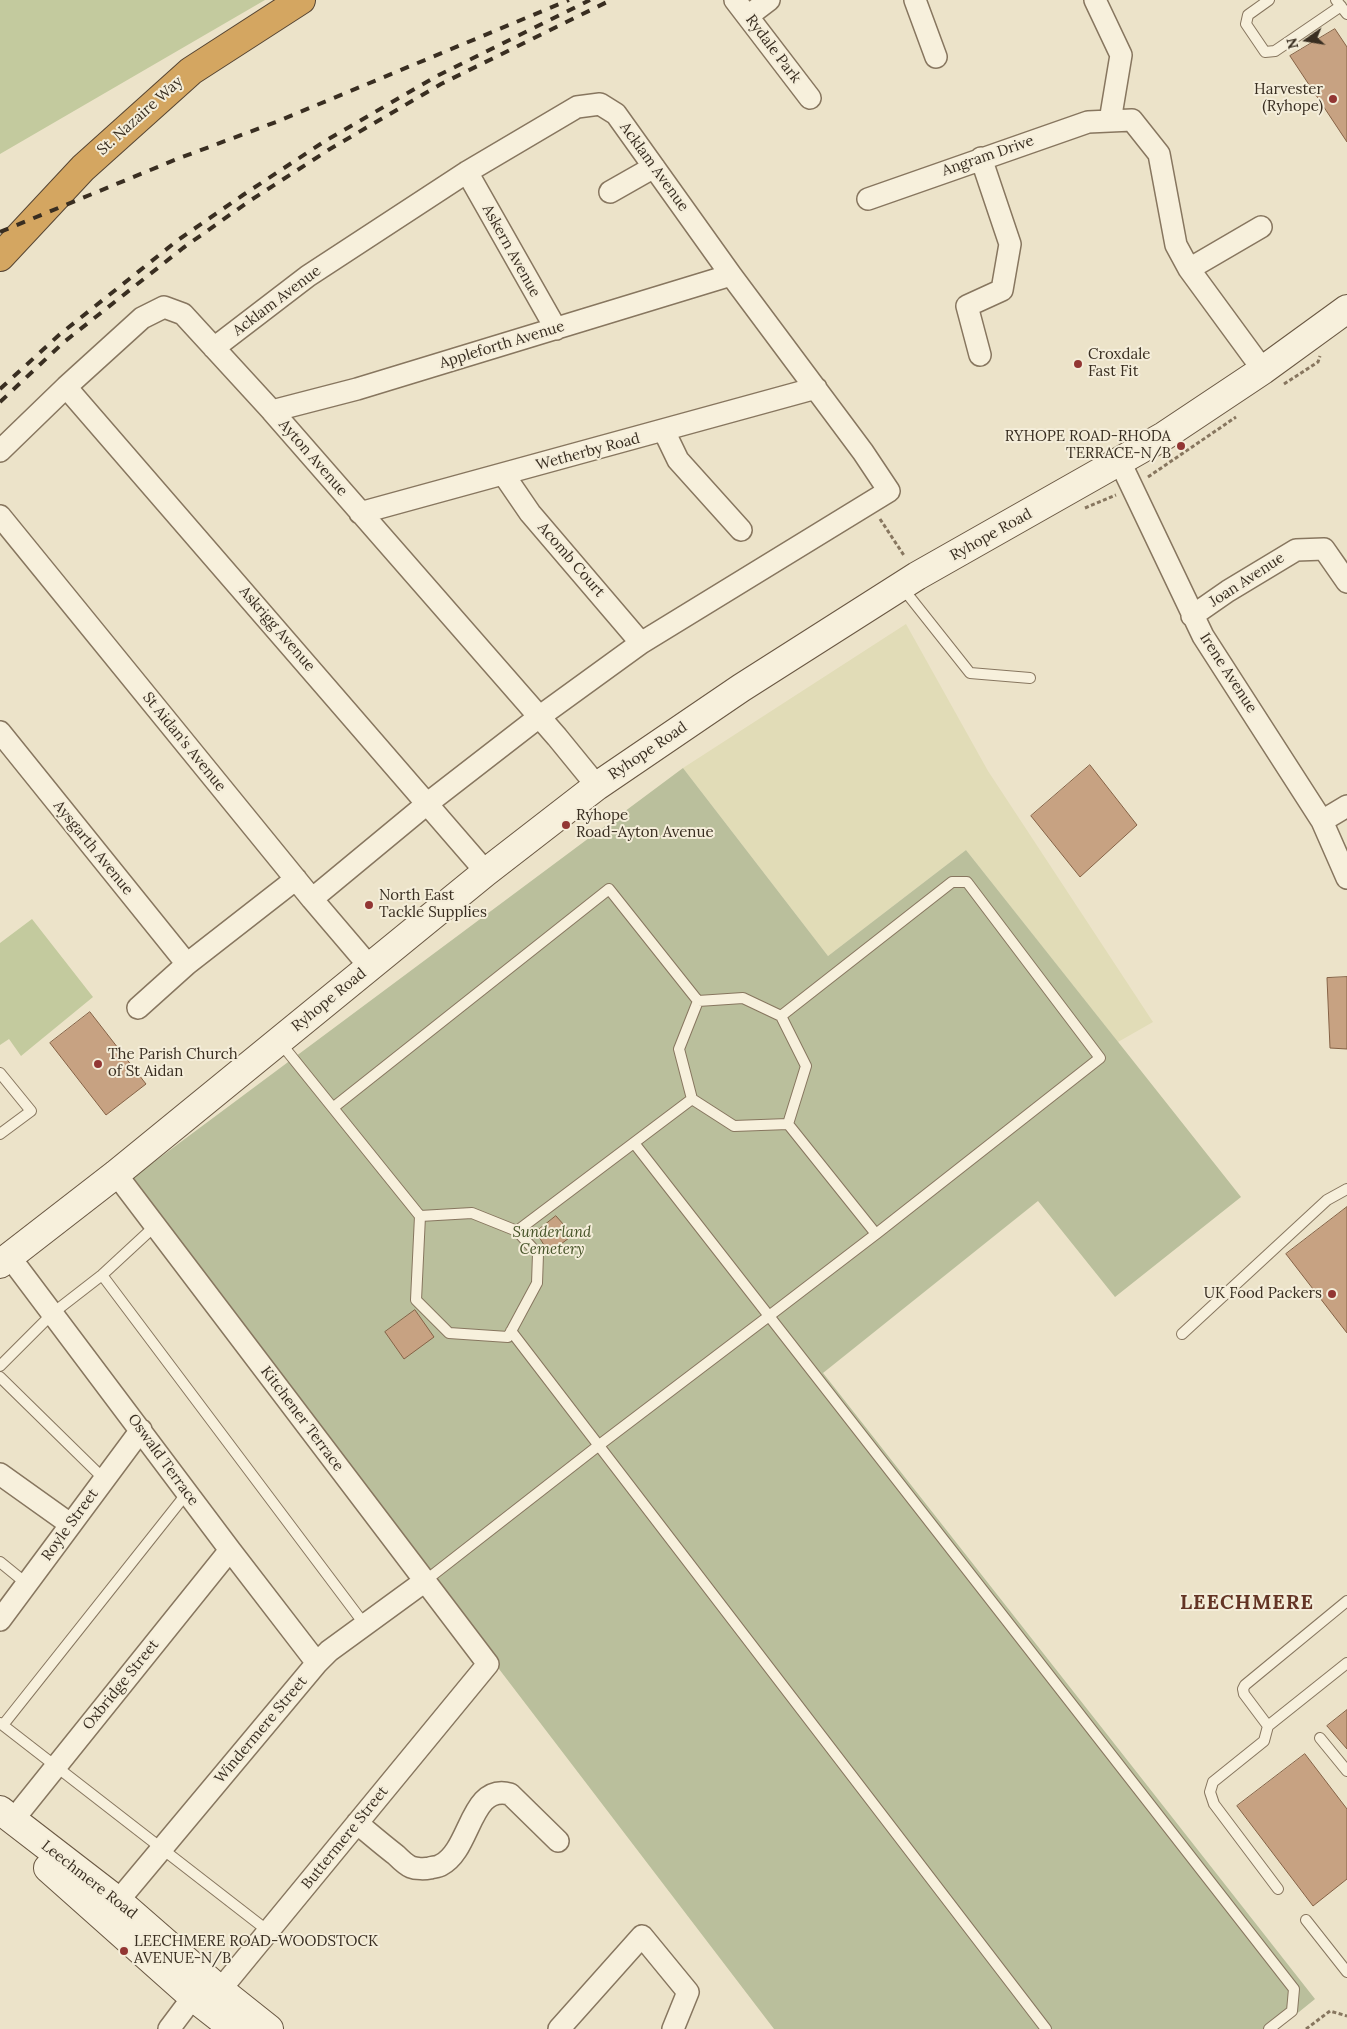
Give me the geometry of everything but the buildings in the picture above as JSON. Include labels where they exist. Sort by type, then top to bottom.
[{"type":"highway","name":"St. Nazaire Way","points":[[0,258],[82,168],[191,71],[301,0]]},
{"type":"main road","name":"Ryhope Road","points":[[5,1260],[116,1174],[486,872],[596,786],[741,688],[909,581],[1164,436],[1270,379],[1347,310]]},
{"type":"main road","name":"Leechmere Road","points":[[4,1820],[118,1901],[220,1990],[269,2029]]},
{"type":"main road","name":"Leechmere Road","points":[[4,1820],[46,1867],[193,1997],[234,2029]]},
{"type":"street","name":"Rydale Park","points":[[769,0],[742,8],[810,98]]},
{"type":"street","points":[[915,0],[936,57]]},
{"type":"street","points":[[1095,0],[1121,55],[1110,121]]},
{"type":"street","name":"Acklam Avenue","points":[[214,348],[308,276],[467,172],[577,107],[600,104],[616,114],[731,275],[890,491],[870,503]]},
{"type":"street","name":"Angram Drive","points":[[868,199],[1088,122],[1132,120],[1159,154],[1176,245],[1189,269],[1270,379]]},
{"type":"street","points":[[980,354],[968,306],[1002,290],[1010,244],[981,158]]},
{"type":"street","points":[[610,192],[654,167]]},
{"type":"street","name":"Askern Avenue","points":[[467,172],[556,329]]},
{"type":"street","points":[[1189,269],[1261,228]]},
{"type":"street","name":"Appleforth Avenue","points":[[272,411],[357,389],[731,275]]},
{"type":"street","name":"Ayton Avenue","points":[[0,451],[66,387],[142,318],[164,307],[183,314],[272,411],[539,717],[596,786]]},
{"type":"street","name":"Askrigg Avenue","points":[[66,387],[486,872]]},
{"type":"street","name":"Wetherby Road","points":[[360,514],[816,388]]},
{"type":"street","points":[[664,431],[678,460],[740,530]]},
{"type":"street","name":"Irene Avenue","points":[[1120,462],[1192,616],[1322,821],[1347,878]]},
{"type":"street","name":"Acomb Court","points":[[504,474],[530,513],[641,642]]},
{"type":"street","points":[[312,899],[428,803],[539,717],[641,642],[870,503]]},
{"type":"street","name":"St Aidan's Avenue","points":[[0,516],[312,899],[370,967]]},
{"type":"street","name":"Joan Avenue","points":[[1192,616],[1296,550],[1324,549],[1347,582]]},
{"type":"street","name":"Aysgarth Avenue","points":[[0,732],[187,964]]},
{"type":"street","points":[[1322,821],[1347,806]]},
{"type":"street","points":[[138,1008],[187,964],[296,879]]},
{"type":"street","name":"Kitchener Terrace","points":[[116,1174],[488,1664]]},
{"type":"street","name":"Oswald Terrace","points":[[5,1260],[53,1313],[317,1663]]},
{"type":"street","name":"Royle Street","points":[[0,1620],[141,1430]]},
{"type":"street","points":[[0,1474],[70,1524]]},
{"type":"street","name":"Oxbridge Street","points":[[4,1820],[55,1767],[230,1550]]},
{"type":"street","name":"Windermere Street","points":[[118,1901],[317,1663],[329,1651],[424,1581]]},
{"type":"street","name":"Buttermere Street","points":[[220,1990],[488,1664]]},
{"type":"street","points":[[357,1823],[410,1867],[426,1869],[441,1866],[454,1855],[464,1839],[477,1809],[486,1798],[492,1794],[502,1792],[510,1794],[558,1841]]},
{"type":"street","points":[[560,2029],[642,1936],[688,1992],[672,2029]]},
{"type":"street","points":[[169,2029],[193,1997],[220,1990]]},
{"type":"lane","points":[[1269,0],[1248,15],[1246,24],[1265,52],[1275,51],[1341,7]]},
{"type":"lane","points":[[909,581],[970,673],[1030,678]]},
{"type":"lane","points":[[424,1581],[876,1234],[1100,1058],[967,882],[952,882],[781,1016]]},
{"type":"lane","points":[[334,1107],[609,889],[698,1001]]},
{"type":"lane","points":[[698,1001],[743,998],[781,1016],[806,1066],[788,1124]]},
{"type":"lane","points":[[698,1001],[678,1049],[692,1099],[734,1126],[788,1124]]},
{"type":"lane","points":[[279,1040],[420,1216],[416,1300],[449,1333],[508,1337],[537,1283],[538,1254],[517,1231],[472,1213],[420,1216]]},
{"type":"lane","points":[[0,1073],[31,1111],[0,1134]]},
{"type":"lane","points":[[517,1231],[692,1099]]},
{"type":"lane","points":[[788,1124],[876,1234]]},
{"type":"lane","points":[[634,1143],[1294,1989],[1292,2011],[1270,2029]]},
{"type":"lane","points":[[1182,1334],[1326,1200],[1347,1189]]},
{"type":"lane","points":[[0,1366],[53,1313],[102,1275],[155,1226]]},
{"type":"lane","points":[[102,1275],[365,1625]]},
{"type":"lane","points":[[511,1331],[1046,2029]]},
{"type":"lane","points":[[0,1377],[104,1479]]},
{"type":"lane","points":[[187,1493],[1,1724],[268,1931]]},
{"type":"lane","points":[[0,1562],[28,1584]]},
{"type":"lane","points":[[1268,1726],[1244,1694],[1243,1689],[1245,1685],[1347,1601]]},
{"type":"lane","points":[[1278,1889],[1214,1804],[1210,1792],[1213,1782],[1264,1741],[1268,1726],[1347,1663]]},
{"type":"lane","points":[[1320,1738],[1347,1771]]},
{"type":"lane","points":[[1306,1920],[1347,1972]]},
{"type":"path","points":[[1270,379],[1318,362],[1321,354]]},
{"type":"path","points":[[1078,511],[1132,487],[1238,416]]},
{"type":"path","points":[[870,503],[909,581]]},
{"type":"path","points":[[1306,2029],[1330,2011],[1347,2016]]},
{"type":"shaded area","points":[[906,624],[988,771],[1153,1022],[1118,1042],[966,850],[828,956],[683,768]]},
{"type":"green space","points":[[0,0],[265,0],[0,154]]},
{"type":"green space","name":"Sunderland Cemetery","points":[[683,768],[828,956],[966,850],[1241,1197],[1115,1297],[1038,1201],[823,1373],[1315,1999],[1278,2029],[774,2029],[127,1182]]},
{"type":"green space","points":[[32,919],[93,997],[21,1056],[9,1039],[0,1045],[0,943]]},
{"type":"railway","points":[[0,232],[177,159],[276,122],[569,0]]},
{"type":"railway","points":[[0,389],[59,335],[178,240],[243,195],[325,141],[437,76],[590,0]]},
{"type":"railway","points":[[0,402],[64,342],[183,248],[248,202],[330,149],[441,84],[611,0]]},
{"type":"place","name":"Harvester (Ryhope)","points":[[1333,99]]},
{"type":"place","name":"Croxdale Fast Fit","points":[[1078,364]]},
{"type":"place","name":"RYHOPE ROAD-RHODA TERRACE-N/B","points":[[1181,446]]},
{"type":"place","name":"Ryhope Road-Ayton Avenue","points":[[566,825]]},
{"type":"place","name":"North East Tackle Supplies","points":[[369,905]]},
{"type":"place","name":"The Parish Church of St Aidan","points":[[98,1064]]},
{"type":"place","name":"UK Food Packers","points":[[1332,1294]]},
{"type":"place","name":"LEECHMERE ROAD-WOODSTOCK AVENUE-N/B","points":[[124,1951]]},
{"type":"district","name":"LEECHMERE","points":[[1247,1603]]}]
